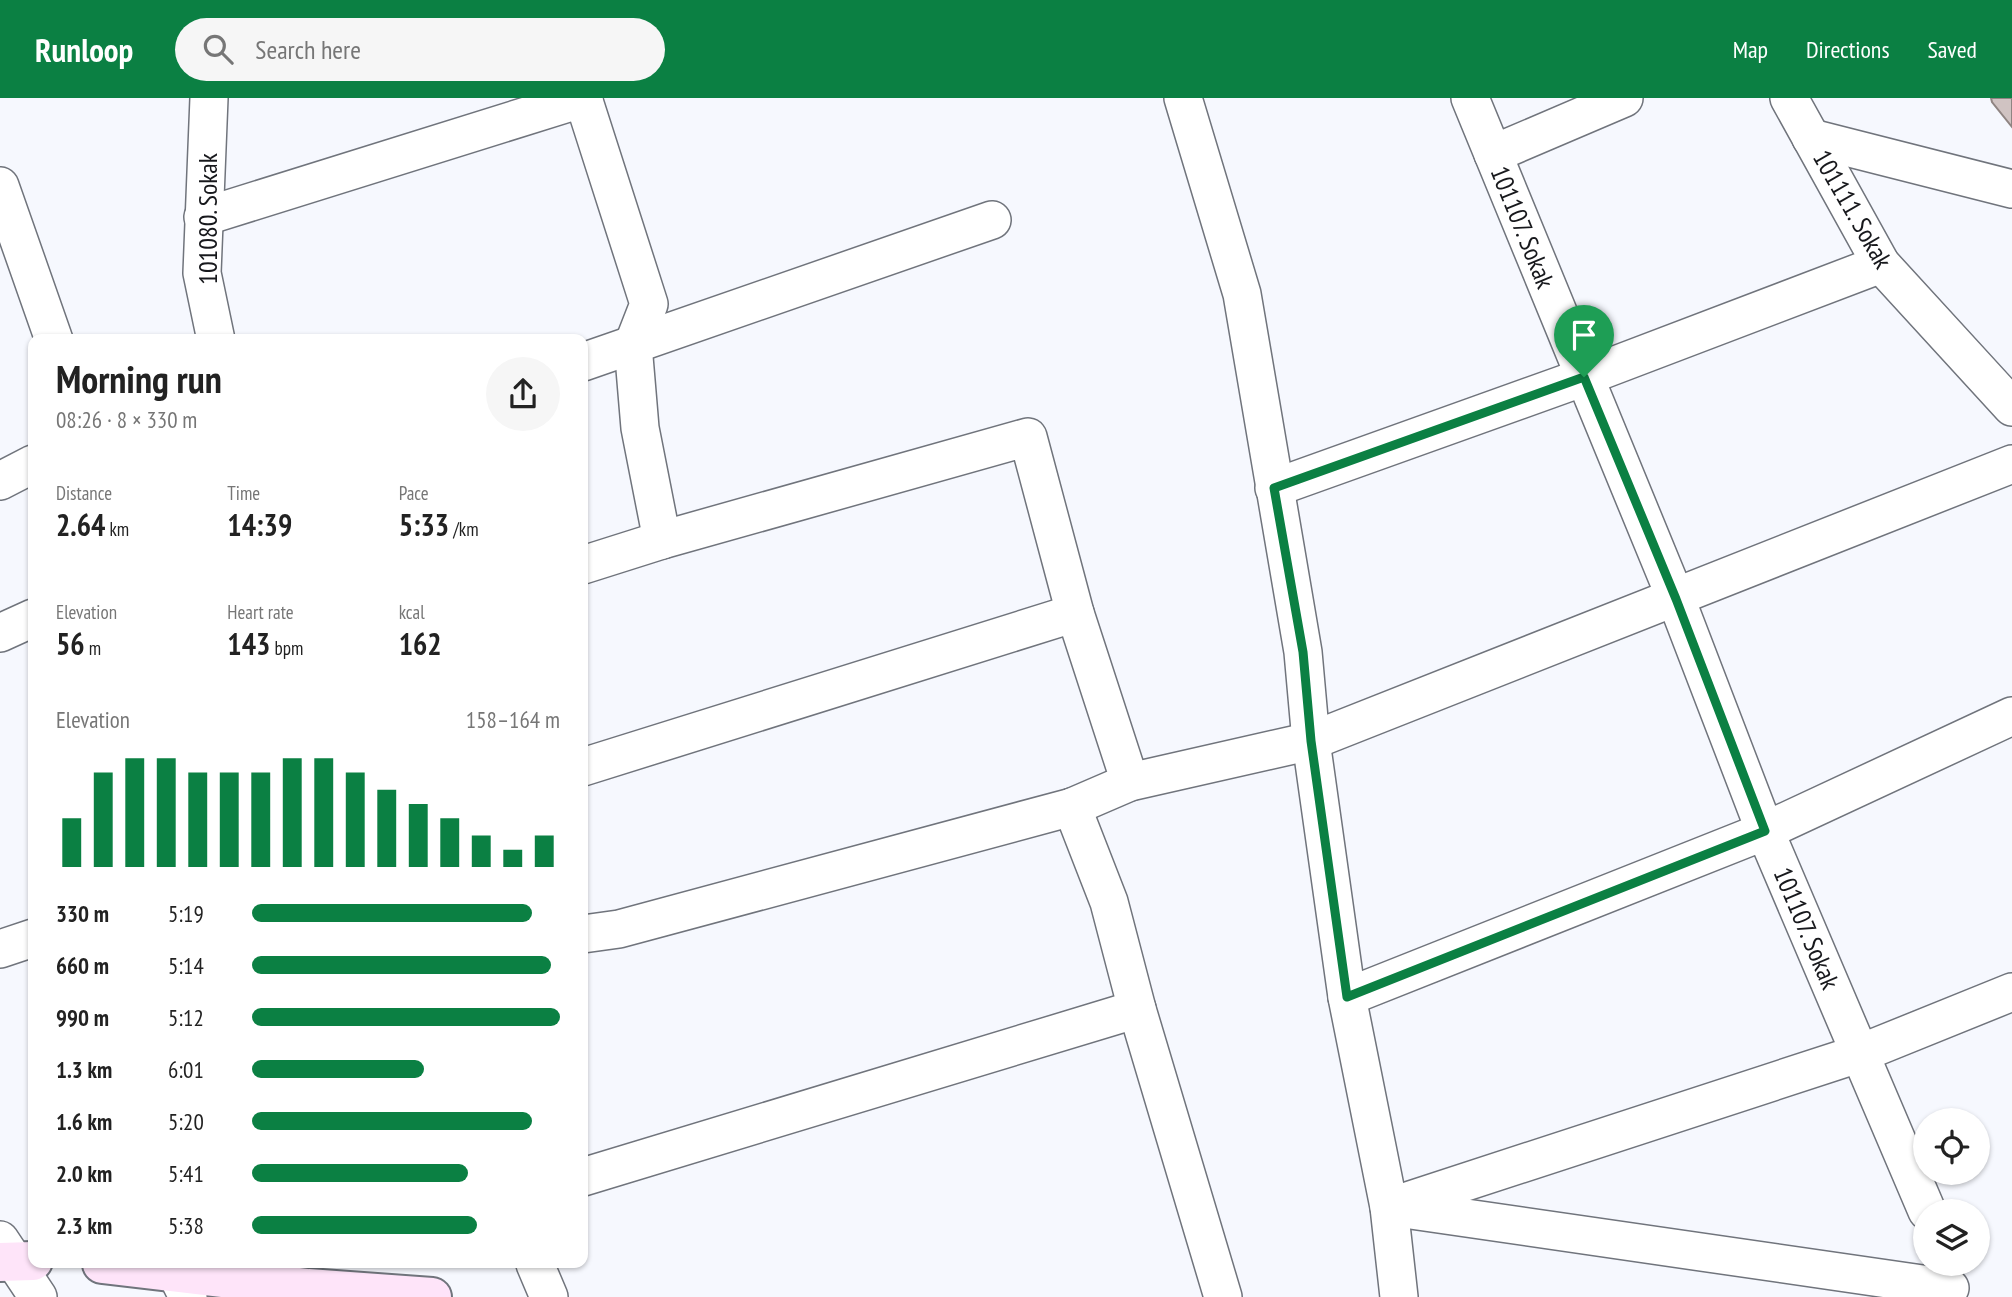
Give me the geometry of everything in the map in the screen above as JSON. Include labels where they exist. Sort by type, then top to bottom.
[{"type":"street","name":"101080. Sokak","points":[[209,98],[202,273],[215,334]]},
{"type":"street","points":[[203,217],[584,98],[649,304],[633,345],[640,428],[662,540]]},
{"type":"street","points":[[1182,98],[1242,293],[1303,652],[1311,741],[1347,997],[1390,1207],[1399,1297]]},
{"type":"street","name":"101107. Sokak","points":[[1470,98],[1676,599],[1765,831],[1922,1199]]},
{"type":"street","points":[[1493,154],[1623,98]]},
{"type":"street","name":"101111. Sokak","points":[[1789,98],[1881,264],[2012,407]]},
{"type":"street","points":[[1811,138],[2012,189]]},
{"type":"street","points":[[0,186],[52,334]]},
{"type":"street","points":[[588,360],[992,220]]},
{"type":"street","points":[[1274,488],[1584,377],[1881,264]]},
{"type":"street","points":[[588,563],[1028,437],[1075,613],[1130,782]]},
{"type":"street","points":[[588,933],[619,929],[1072,807],[1130,782],[1311,741],[2012,464]]},
{"type":"street","points":[[0,481],[28,467]]},
{"type":"street","points":[[588,765],[1075,613]]},
{"type":"street","points":[[0,634],[28,620]]},
{"type":"street","points":[[1347,997],[1765,831],[2012,716]]},
{"type":"street","points":[[1072,807],[1109,902],[1137,1009],[1223,1297]]},
{"type":"street","points":[[0,949],[28,940]]},
{"type":"street","points":[[1390,1207],[1861,1053],[2012,992]]},
{"type":"street","points":[[588,1175],[1137,1009]]},
{"type":"street","points":[[1390,1207],[1949,1283]]},
{"type":"street","points":[[12,1256],[38,1297]]},
{"type":"street","points":[[118,1268],[181,1284],[308,1288],[432,1297]]},
{"type":"street","points":[[537,1268],[549,1297]]},
{"type":"building","points":[[1991,98],[2012,98],[2012,127],[1992,102]]},
{"type":"route","points":[[1584,377],[1676,599],[1765,831],[1347,997],[1311,741],[1303,652],[1274,488],[1584,377]]}]
